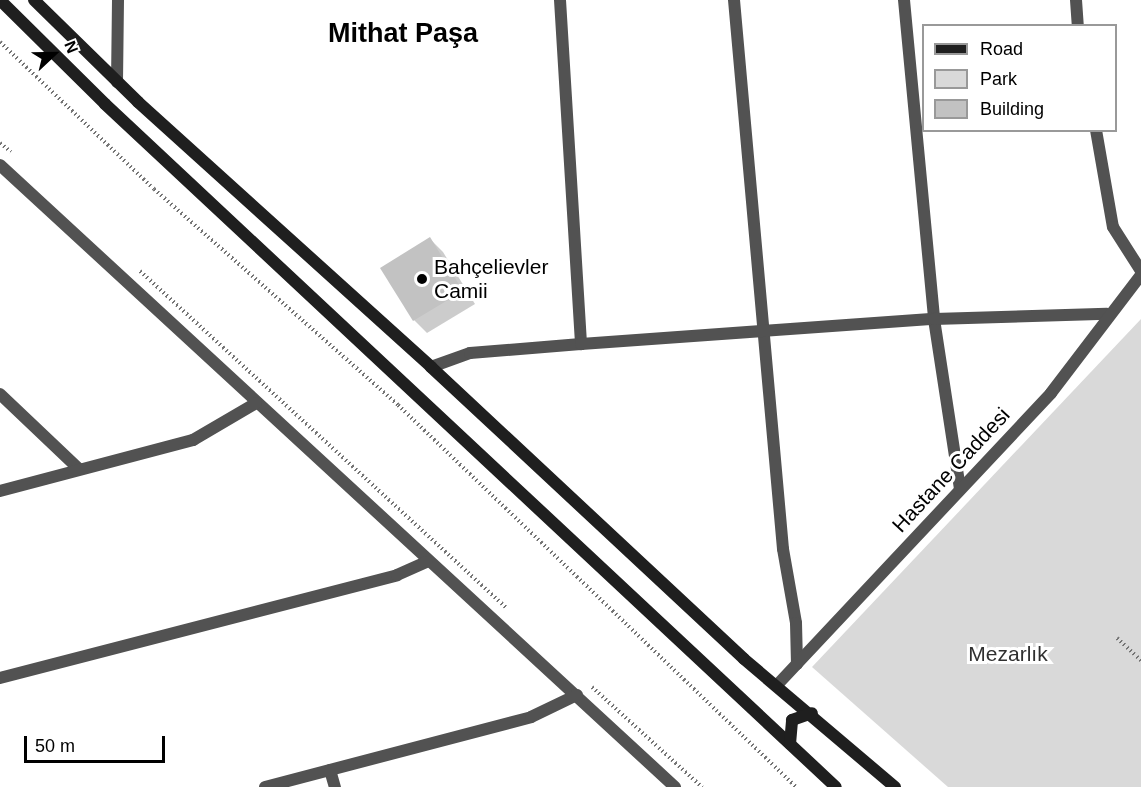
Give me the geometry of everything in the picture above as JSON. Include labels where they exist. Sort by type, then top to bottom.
[{"type":"main road","points":[[0,0],[105,104],[836,787]]},
{"type":"main road","points":[[34,0],[117,82],[431,367],[744,659],[778,684],[895,787]]},
{"type":"main road","points":[[790,744],[792,720],[812,713]]},
{"type":"street","points":[[117,82],[118,0]]},
{"type":"street","points":[[560,0],[581,344]]},
{"type":"street","points":[[734,0],[797,664]]},
{"type":"street","points":[[904,0],[934,319],[960,489]]},
{"type":"street","points":[[1076,0],[1078,24]]},
{"type":"street","points":[[1096,132],[1113,227],[1141,273]]},
{"type":"street","points":[[0,165],[426,562],[509,630],[675,787]]},
{"type":"street","name":"Hastane Caddesi","points":[[778,684],[1051,393],[1107,314],[1141,273]]},
{"type":"street","points":[[431,367],[470,353],[581,344],[934,319],[1107,314]]},
{"type":"street","points":[[0,394],[79,469]]},
{"type":"street","points":[[0,491],[193,440],[256,403]]},
{"type":"street","points":[[0,678],[397,575],[426,562]]},
{"type":"street","points":[[266,787],[531,717],[577,695]]},
{"type":"street","points":[[330,770],[335,787]]},
{"type":"path","points":[[0,42],[154,189],[398,405],[796,787]]},
{"type":"path","points":[[0,143],[17,158]]},
{"type":"path","points":[[135,266],[512,613]]},
{"type":"path","points":[[1117,638],[1141,660]]},
{"type":"path","points":[[583,679],[702,787]]},
{"type":"green space","name":"Mezarlık","points":[[1141,319],[1141,787],[948,787],[812,667]]},
{"type":"building","name":"Bahçelievler Camii","points":[[430,237],[463,291],[413,321],[380,268]]},
{"type":"place","name":"Bahçelievler Camii","points":[[422,279]]},
{"type":"district","name":"Mithat Paşa","points":[[403,34]]}]
